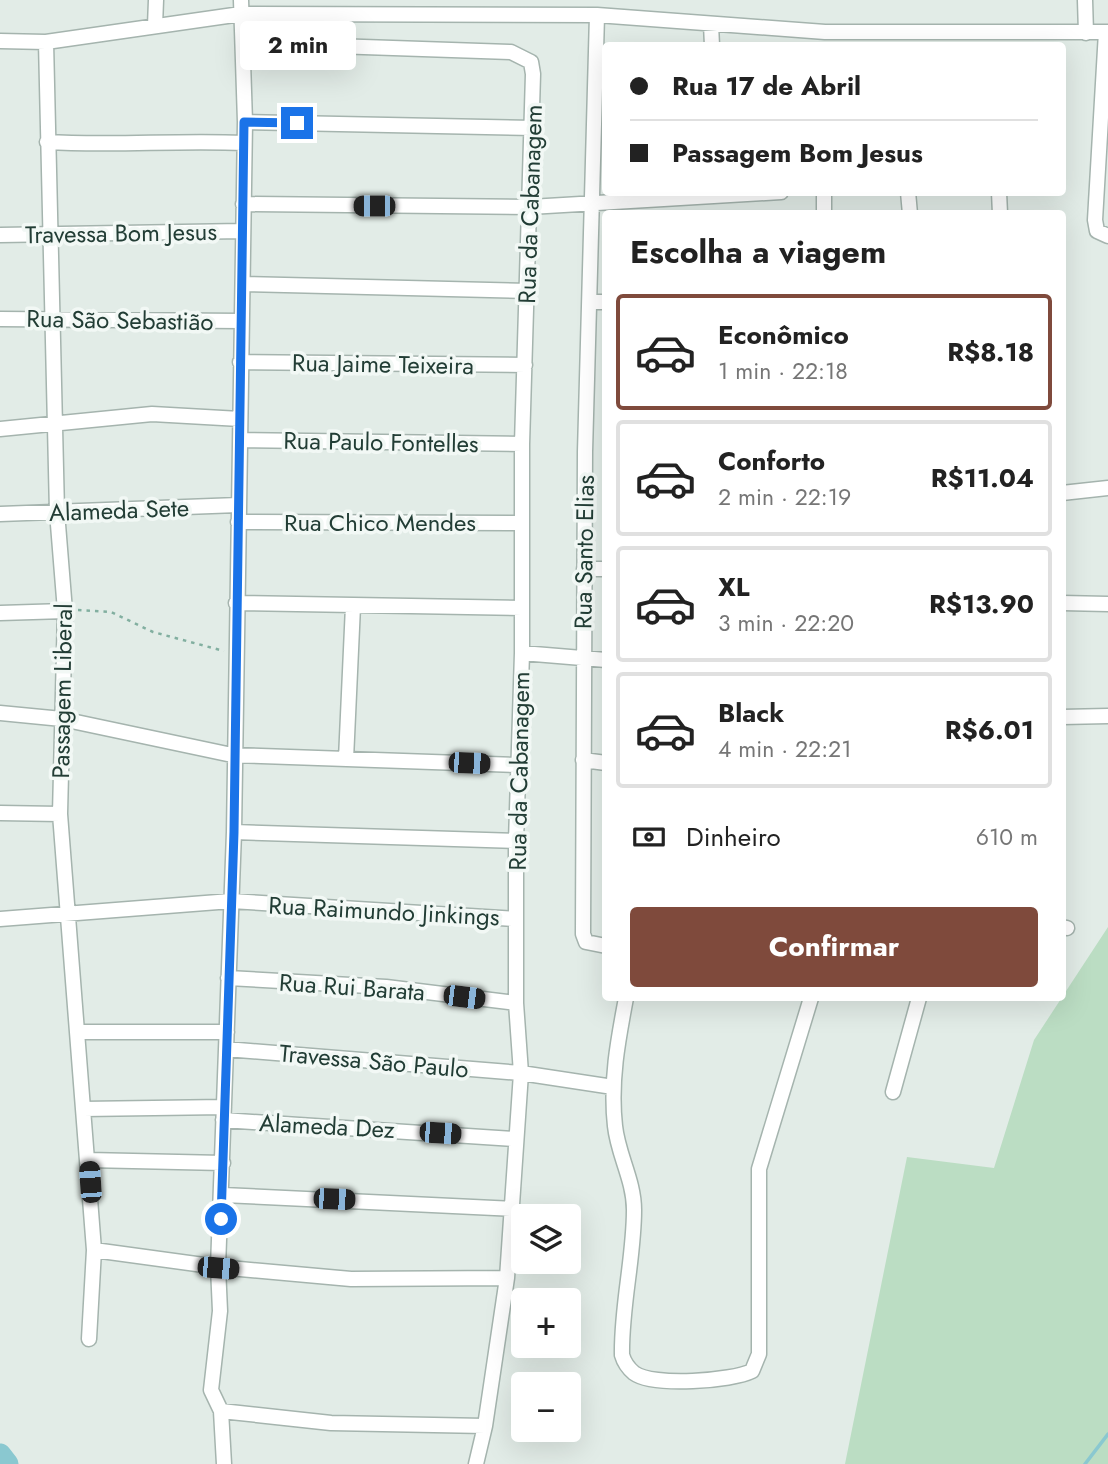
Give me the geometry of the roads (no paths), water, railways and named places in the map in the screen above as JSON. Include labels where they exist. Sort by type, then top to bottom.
[{"type":"street","points":[[155,26],[156,0]]},
{"type":"street","points":[[1085,0],[1086,33]]},
{"type":"street","points":[[224,1464],[220,1411],[211,1390],[220,1311],[218,1268],[234,832],[232,755],[243,284],[244,122],[241,7]]},
{"type":"street","points":[[0,41],[46,42],[155,26],[241,7],[597,15],[711,24],[825,39],[1013,39],[1107,32],[1103,158],[1095,220],[1097,230],[1108,236]]},
{"type":"street","name":"Rua Santo Elias","points":[[597,15],[600,121],[593,204],[584,569],[583,934],[586,942],[602,945]]},
{"type":"street","points":[[711,24],[712,42]]},
{"type":"street","name":"Passagem Liberal","points":[[46,42],[49,234],[57,422],[57,512],[65,611],[60,814],[65,912],[78,1032],[94,1250],[89,1339]]},
{"type":"street","name":"Rua da Cabanagem","points":[[243,43],[511,52],[531,62],[533,128],[522,444],[522,653],[516,841],[516,1003],[521,1073],[513,1204]]},
{"type":"street","points":[[244,122],[533,128]]},
{"type":"street","points":[[47,142],[101,146],[191,140],[244,143]]},
{"type":"street","points":[[243,204],[530,207],[701,196]]},
{"type":"street","name":"Travessa Bom Jesus","points":[[0,235],[242,231]]},
{"type":"street","points":[[243,284],[528,291]]},
{"type":"street","points":[[590,302],[602,302]]},
{"type":"street","name":"Rua São Sebastião","points":[[0,319],[241,321]]},
{"type":"street","name":"Rua Jaime Teixeira","points":[[240,362],[525,365]]},
{"type":"street","points":[[0,429],[152,414],[240,419]]},
{"type":"street","name":"Rua Paulo Fontelles","points":[[240,440],[522,444]]},
{"type":"street","points":[[1066,493],[1108,488]]},
{"type":"street","name":"Alameda Sete","points":[[0,513],[238,505]]},
{"type":"street","name":"Rua Chico Mendes","points":[[238,522],[522,523]]},
{"type":"street","points":[[584,569],[602,569]]},
{"type":"street","points":[[236,603],[522,608]]},
{"type":"street","points":[[1066,603],[1108,604]]},
{"type":"street","points":[[346,759],[353,606]]},
{"type":"street","points":[[0,613],[65,611]]},
{"type":"street","points":[[522,653],[602,659]]},
{"type":"street","points":[[0,713],[62,719],[232,755],[518,765]]},
{"type":"street","points":[[1066,717],[1108,716]]},
{"type":"street","points":[[583,760],[602,762]]},
{"type":"street","points":[[0,813],[60,814]]},
{"type":"street","points":[[234,832],[516,841]]},
{"type":"street","name":"Rua Raimundo Jinkings","points":[[0,919],[231,901],[378,913],[516,919]]},
{"type":"street","name":"Rua Rui Barata","points":[[228,978],[386,987],[516,1003]]},
{"type":"street","points":[[626,1001],[613,1087],[615,1128],[628,1168],[634,1206],[633,1261],[622,1345],[625,1364],[634,1374],[646,1379],[740,1377],[752,1371],[759,1354],[760,1169],[810,1001]]},
{"type":"street","points":[[893,1092],[918,1001]]},
{"type":"street","points":[[78,1032],[227,1032]]},
{"type":"street","name":"Travessa São Paulo","points":[[226,1049],[521,1073],[613,1087]]},
{"type":"street","name":"Alameda Dez","points":[[83,1110],[224,1114],[515,1139]]},
{"type":"street","points":[[88,1160],[223,1163]]},
{"type":"street","points":[[222,1195],[511,1209]]},
{"type":"street","name":"Rua da Cabanagem","points":[[476,1464],[485,1426],[507,1278],[511,1232]]},
{"type":"street","points":[[94,1250],[218,1268],[351,1279],[507,1278]]},
{"type":"street","points":[[220,1411],[331,1423],[485,1426]]},
{"type":"waterway","points":[[1085,1464],[1108,1434]]},
{"type":"waterway","points":[[0,1455],[7,1464]]}]
